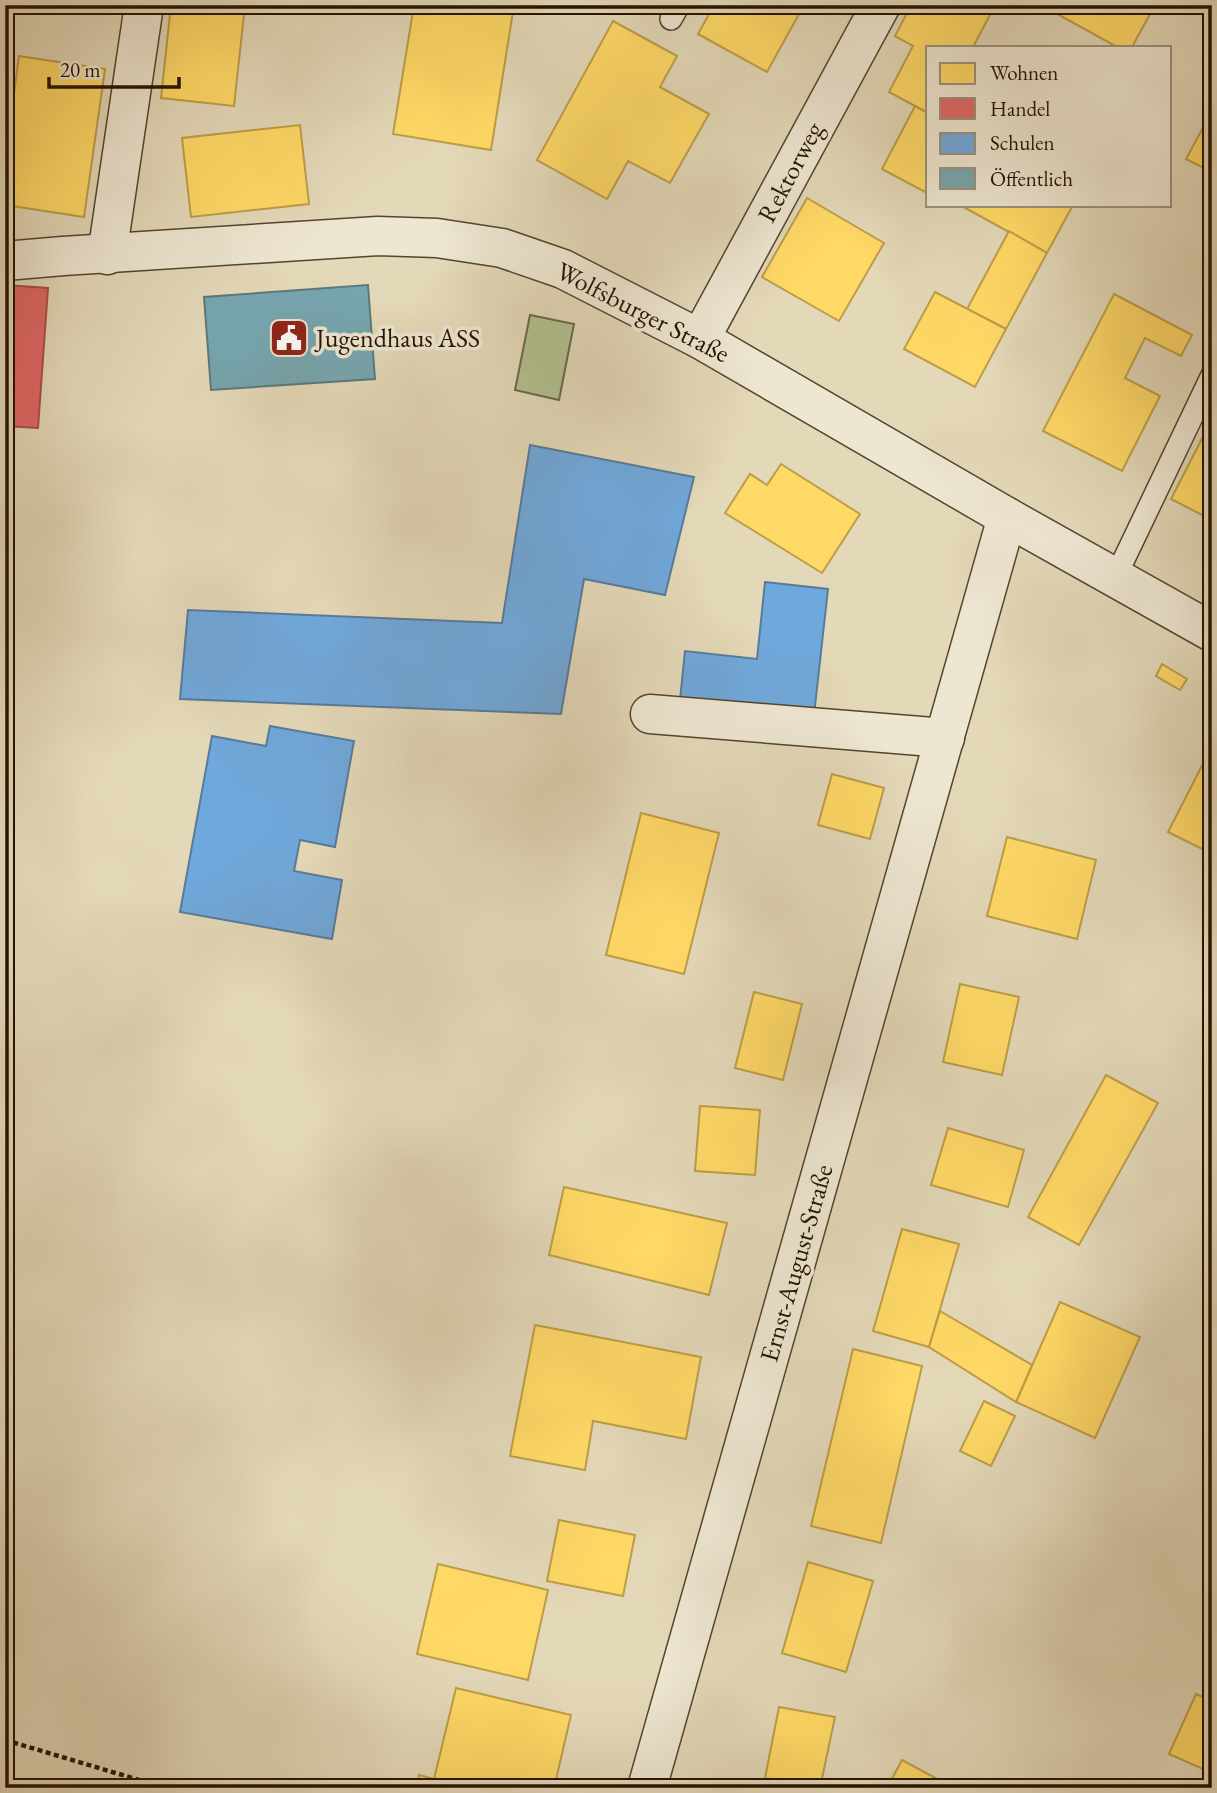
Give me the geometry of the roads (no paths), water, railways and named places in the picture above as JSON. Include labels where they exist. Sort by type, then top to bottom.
[{"type":"street","points":[[107,255],[144,5]]},
{"type":"street","name":"Rektorweg","points":[[700,339],[881,5]]},
{"type":"street","name":"Wolfsburger Straße","points":[[5,261],[378,236],[437,238],[502,248],[563,269],[700,339],[1212,632]]},
{"type":"street","name":"Ernst-August-Straße","points":[[647,1788],[1007,517]]},
{"type":"street","points":[[650,714],[945,738]]},
{"type":"lane","points":[[1115,578],[1212,375]]},
{"type":"place","name":"Jugendhaus ASS","points":[[289,338]]}]
